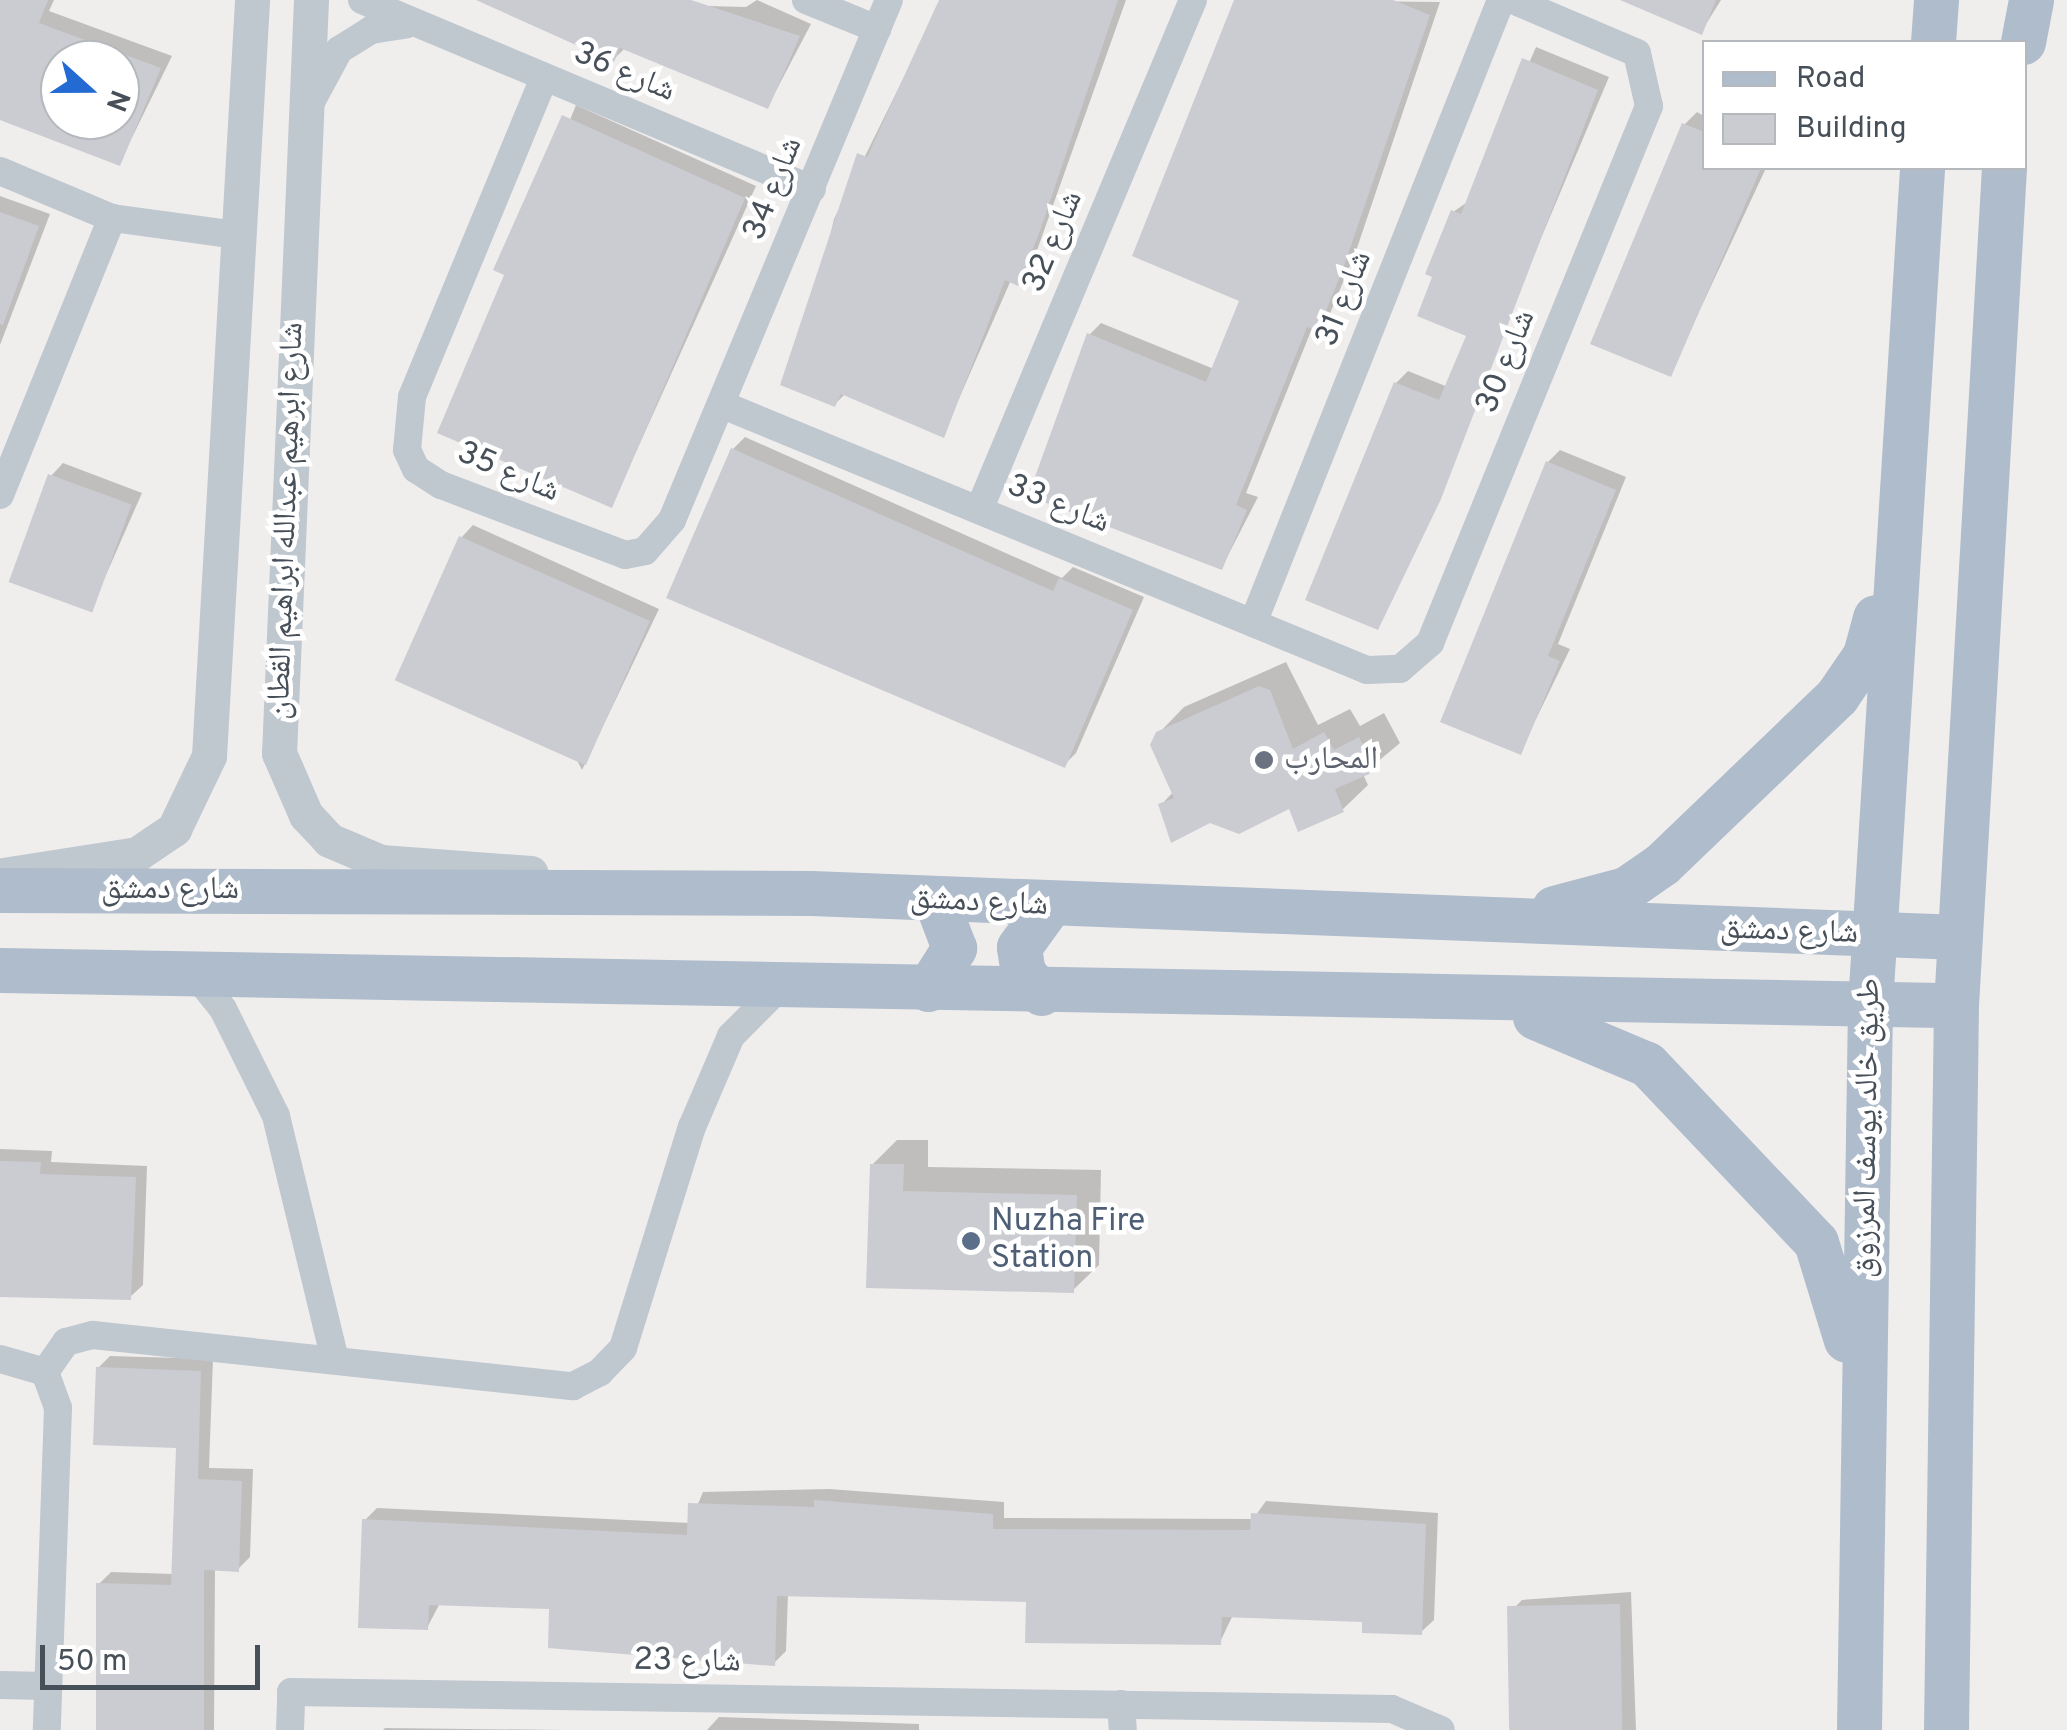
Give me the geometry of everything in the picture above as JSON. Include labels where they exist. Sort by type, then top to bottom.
[{"type":"main road","points":[[1933,40],[1936,0]]},
{"type":"main road","points":[[2014,40],[2018,0]]},
{"type":"main road","points":[[2023,40],[2031,0]]},
{"type":"main road","name":"طريق خالد يوسف المرزوق","points":[[1859,1730],[1870,1005],[1896,496],[1922,170]]},
{"type":"main road","points":[[1946,1730],[1956,1006],[2004,170]]},
{"type":"main road","points":[[1494,921],[1585,902],[1644,878],[1837,696],[1872,640],[1896,496]]},
{"type":"main road","name":"شارع دمشق","points":[[0,890],[811,893],[936,903],[1959,937]]},
{"type":"main road","points":[[928,989],[954,948],[936,903]]},
{"type":"main road","points":[[1041,992],[1024,973],[1019,946],[1048,907]]},
{"type":"main road","points":[[0,970],[1490,1002],[1956,1006]]},
{"type":"main road","points":[[1490,1002],[1636,1056],[1804,1228],[1830,1272],[1861,1414]]},
{"type":"street","name":"شارع ابرهيم عبدالله ابراهيم القطان","points":[[0,876],[137,854],[174,829],[209,756],[219,694],[252,0]]},
{"type":"street","name":"شارع ابرهيم عبدالله ابراهيم القطان","points":[[311,0],[308,118],[275,696],[278,752],[306,815],[329,840],[381,862],[811,893]]},
{"type":"street","name":"شارع 36","points":[[362,0],[408,24],[812,189]]},
{"type":"street","points":[[806,0],[877,29]]},
{"type":"street","name":"شارع 34","points":[[723,404],[889,0]]},
{"type":"street","name":"شارع 32","points":[[980,510],[1193,0]]},
{"type":"street","name":"شارع 31","points":[[1253,623],[1501,0]]},
{"type":"street","name":"شارع 30","points":[[1367,670],[1416,659],[1438,624],[1649,106],[1645,68],[1624,44],[1513,0]]},
{"type":"street","points":[[308,118],[316,81],[338,50],[371,30],[408,24]]},
{"type":"street","name":"شارع 35","points":[[544,78],[412,397],[404,426],[416,470],[601,549],[635,553],[672,520],[723,404]]},
{"type":"street","points":[[0,171],[112,218],[238,235]]},
{"type":"street","points":[[0,495],[112,218]]},
{"type":"street","name":"شارع 33","points":[[723,404],[1367,670]]},
{"type":"street","points":[[228,459],[258,482],[286,456]]},
{"type":"street","points":[[226,529],[253,504],[283,524]]},
{"type":"street","points":[[219,694],[246,721],[275,696]]},
{"type":"street","points":[[194,973],[251,1063],[276,1116],[334,1355]]},
{"type":"street","points":[[45,1372],[66,1342],[93,1334],[334,1355],[573,1386],[624,1348],[649,1262],[731,1036],[780,987]]},
{"type":"street","points":[[0,1359],[45,1372]]},
{"type":"street","points":[[45,1372],[58,1408],[46,1730]]},
{"type":"street","points":[[0,1686],[46,1686]]},
{"type":"street","name":"شارع 23","points":[[290,1730],[291,1692],[1122,1717],[1392,1709],[1441,1730]]},
{"type":"building","points":[[0,0],[48,0],[39,23],[85,40],[40,40],[40,135],[0,120]]},
{"type":"building","points":[[476,0],[691,0],[800,36],[768,109],[620,48],[614,62]]},
{"type":"building","points":[[939,0],[1118,0],[1040,231],[1018,286],[1005,280],[944,438],[841,394],[835,407],[780,385],[857,153],[867,157]]},
{"type":"building","points":[[1234,0],[1393,0],[1430,15],[1344,266],[1318,331],[1307,327],[1236,505],[1247,510],[1222,570],[1028,496],[1087,333],[1206,382],[1239,301],[1132,256]]},
{"type":"building","points":[[1620,0],[1716,0],[1702,35]]},
{"type":"building","points":[[1522,58],[1598,90],[1441,499],[1378,630],[1305,600],[1394,382],[1439,400],[1466,336],[1417,316],[1432,277],[1425,274],[1451,210],[1461,214]]},
{"type":"building","points":[[140,60],[161,68],[140,118]]},
{"type":"building","points":[[562,115],[745,198],[612,508],[437,433],[504,275],[493,270]]},
{"type":"building","points":[[1682,123],[1702,131],[1702,170],[1760,170],[1671,377],[1590,344]]},
{"type":"building","points":[[52,140],[131,140],[120,166]]},
{"type":"building","points":[[0,212],[39,226],[3,325],[0,324]]},
{"type":"building","points":[[731,448],[1053,591],[1059,578],[1133,610],[1065,768],[666,598]]},
{"type":"building","points":[[1546,461],[1616,490],[1548,656],[1560,661],[1521,755],[1440,722]]},
{"type":"building","points":[[48,474],[132,504],[92,613],[9,582]]},
{"type":"building","points":[[459,536],[650,621],[586,765],[395,680]]},
{"type":"building","name":"المحارب","points":[[1259,686],[1270,690],[1293,749],[1324,732],[1334,750],[1359,737],[1376,771],[1335,789],[1344,812],[1298,832],[1289,809],[1239,834],[1210,823],[1171,843],[1158,804],[1174,798],[1150,745],[1156,732]]},
{"type":"building","points":[[0,1161],[41,1162],[40,1174],[136,1177],[131,1300],[0,1297]]},
{"type":"building","name":"Nuzha Fire Station","points":[[870,1164],[904,1164],[903,1191],[1077,1195],[1074,1293],[866,1288]]},
{"type":"building","points":[[96,1367],[201,1371],[198,1479],[242,1481],[239,1572],[204,1570],[204,1730],[96,1730],[96,1583],[171,1585],[176,1448],[93,1445]]},
{"type":"building","points":[[814,1500],[993,1514],[993,1529],[1250,1530],[1251,1513],[1426,1524],[1422,1635],[1362,1633],[1362,1622],[1222,1617],[1221,1645],[1025,1643],[1026,1602],[777,1596],[775,1666],[548,1648],[549,1609],[429,1605],[428,1630],[358,1628],[362,1519],[687,1535],[688,1503],[814,1507]]},
{"type":"building","points":[[1620,1604],[1622,1730],[1509,1730],[1507,1606]]},
{"type":"place","name":"المحارب","points":[[1264,760]]},
{"type":"place","name":"Nuzha Fire Station","points":[[971,1241]]}]
